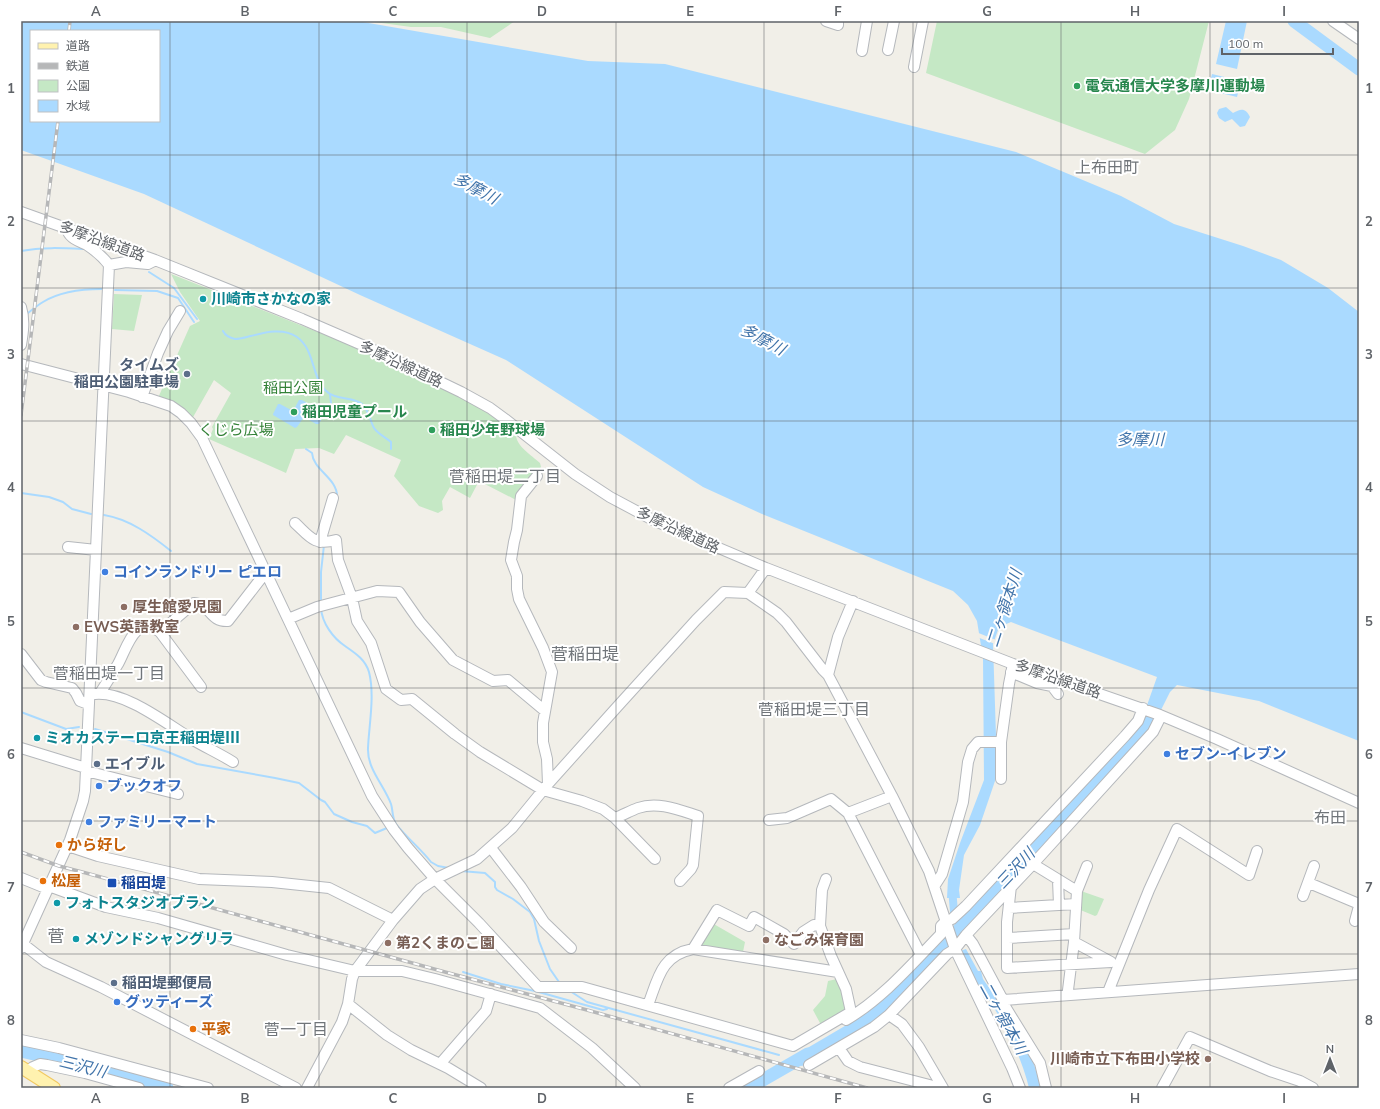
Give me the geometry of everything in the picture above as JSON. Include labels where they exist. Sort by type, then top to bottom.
[{"type":"main road","points":[[24,1069],[54,1088]]},
{"type":"street","points":[[826,21],[838,25],[838,21]]},
{"type":"street","points":[[862,51],[867,21]]},
{"type":"street","points":[[888,50],[894,21]]},
{"type":"street","points":[[914,67],[923,21]]},
{"type":"street","points":[[1337,22],[1359,39]]},
{"type":"street","name":"多摩沿線道路","points":[[22,215],[155,260],[302,319],[376,351],[461,392],[490,408],[574,474],[610,497],[655,521],[766,568],[963,644],[1010,666],[1160,715],[1218,739],[1359,803]]},
{"type":"street","points":[[67,229],[70,236],[101,256],[109,265],[86,770],[83,801],[75,827],[68,846],[22,946],[46,962],[100,987],[296,1088]]},
{"type":"street","points":[[109,265],[126,262],[148,264],[155,260]]},
{"type":"street","points":[[21,308],[23,312],[24,326],[21,345]]},
{"type":"street","points":[[142,397],[158,353],[168,331],[180,311]]},
{"type":"street","points":[[21,364],[171,406],[181,413],[194,428],[205,445],[372,796],[394,830],[435,879],[479,923],[538,987],[582,987],[793,1046],[851,1012],[846,989],[831,956],[820,926],[822,890],[826,880]]},
{"type":"street","points":[[537,476],[521,496],[517,530],[511,560],[518,576],[517,589],[519,599],[552,672],[543,722],[543,742],[546,759],[546,787]]},
{"type":"street","points":[[323,542],[333,498]]},
{"type":"street","points":[[295,523],[314,541],[323,542],[336,540],[338,560],[352,598],[358,620],[371,643],[386,689],[401,700],[412,699],[480,752],[546,787],[603,809],[615,818],[655,859]]},
{"type":"street","points":[[68,547],[96,550]]},
{"type":"street","points":[[748,593],[766,568]]},
{"type":"street","points":[[160,632],[194,603],[200,603],[203,605],[219,620],[228,621],[266,572]]},
{"type":"street","points":[[288,619],[321,606],[377,591],[399,592],[420,622],[453,660],[492,681],[508,680],[545,711]]},
{"type":"street","points":[[307,1088],[342,1022],[348,1004],[352,979],[356,971],[393,920],[420,889],[435,879],[477,859],[512,828],[546,787],[696,620],[724,592],[748,593],[777,613],[786,622],[828,675],[892,796],[935,885],[955,948],[1020,1088]]},
{"type":"street","points":[[828,675],[838,637],[853,601]]},
{"type":"street","points":[[100,694],[133,634],[146,626],[151,626],[160,632],[201,687]]},
{"type":"street","points":[[21,654],[41,680],[72,688],[76,692],[80,701],[100,694],[114,696],[132,703],[233,762]]},
{"type":"street","points":[[1001,779],[1001,742],[1010,666],[1037,683],[1052,686],[1058,694]]},
{"type":"street","points":[[800,1048],[858,1013],[884,993],[940,934],[941,926],[947,925],[966,906],[1125,736],[1138,721],[1144,709]]},
{"type":"street","points":[[809,1065],[874,1027],[888,1016],[947,954],[955,948],[1153,732],[1160,715]]},
{"type":"street","points":[[935,885],[942,874],[963,802],[972,749],[978,742],[1001,742]]},
{"type":"street","points":[[21,748],[86,770],[178,794]]},
{"type":"street","points":[[848,813],[892,796]]},
{"type":"street","points":[[769,820],[787,818],[831,800],[848,813],[921,954]]},
{"type":"street","points":[[615,818],[640,808],[650,806],[671,807],[698,816],[693,865],[680,881]]},
{"type":"street","points":[[1108,992],[1116,963],[1177,829],[1249,875],[1257,851]]},
{"type":"street","points":[[68,846],[98,856],[199,879],[272,882],[329,888],[393,920]]},
{"type":"street","points":[[490,848],[521,887],[532,913],[544,922],[571,948]]},
{"type":"street","points":[[1033,864],[1077,891]]},
{"type":"street","points":[[1068,995],[1077,891],[1087,866]]},
{"type":"street","points":[[1304,896],[1314,866]]},
{"type":"street","points":[[21,878],[106,906],[158,918],[287,955],[356,971],[402,971],[540,1008],[592,1048],[635,1088]]},
{"type":"street","points":[[1058,880],[1059,905]]},
{"type":"street","points":[[1309,883],[1359,905],[1355,920]]},
{"type":"street","points":[[1011,886],[1007,922],[1007,968],[1116,963]]},
{"type":"street","points":[[1009,908],[1076,904]]},
{"type":"street","points":[[693,949],[717,910],[749,926],[754,917],[784,934],[794,944],[802,932],[814,925],[820,926]]},
{"type":"street","points":[[966,935],[973,944],[1004,1000],[1006,1008],[1017,1028],[1040,1063],[1046,1088]]},
{"type":"street","points":[[1008,938],[1074,938],[1116,963]]},
{"type":"street","points":[[648,1005],[664,966],[672,957],[682,951],[693,949],[838,972]]},
{"type":"street","points":[[1004,1000],[1359,974]]},
{"type":"street","points":[[440,1064],[486,1011],[490,994]]},
{"type":"street","points":[[348,1004],[387,1035],[480,1088]]},
{"type":"street","points":[[888,1016],[902,1024],[919,1048],[942,1088]]},
{"type":"street","points":[[1162,1088],[1190,1037],[1270,1071],[1300,1081],[1313,1088]]},
{"type":"street","points":[[21,1040],[59,1048],[208,1088]]},
{"type":"street","points":[[839,1048],[848,1061],[860,1067],[942,1088]]},
{"type":"street","points":[[24,1069],[40,1064],[85,1073],[139,1088]]},
{"type":"street","points":[[729,1088],[759,1071]]},
{"type":"green space","points":[[367,21],[515,21],[490,38],[441,27],[411,27]]},
{"type":"green space","name":"電気通信大学多摩川運動場","points":[[937,21],[1209,21],[1189,99],[1175,130],[1145,154],[926,73]]},
{"type":"green space","name":"稲田公園","points":[[171,274],[366,351],[477,406],[516,432],[516,437],[520,445],[540,463],[541,467],[519,496],[518,501],[479,481],[470,498],[450,487],[442,501],[443,510],[438,513],[419,506],[394,476],[401,460],[346,435],[334,454],[319,448],[295,449],[286,473],[209,439],[213,429],[212,427],[231,393],[214,380],[192,419],[158,398],[190,326],[200,321],[180,292]]},
{"type":"green space","points":[[114,294],[142,295],[134,331],[112,329]]},
{"type":"green space","points":[[1081,891],[1104,899],[1097,915],[1095,916],[1078,909]]},
{"type":"green space","points":[[712,923],[745,942],[743,952],[697,946]]},
{"type":"green space","points":[[837,979],[843,996],[844,1013],[825,1024],[820,1023],[813,1010],[825,996],[828,981]]},
{"type":"water","name":"多摩川","points":[[21,21],[357,21],[588,61],[665,64],[1016,152],[1121,196],[1174,224],[1281,260],[1328,288],[1359,312],[1359,741],[1259,701],[1177,685],[1170,692],[1148,736],[931,968],[872,1025],[802,1066],[787,1060],[873,1008],[902,981],[1140,725],[1157,677],[1011,622],[999,627],[993,644],[996,736],[995,781],[980,825],[964,855],[959,890],[960,898],[947,898],[948,879],[984,780],[983,658],[977,621],[968,605],[953,591],[762,514],[703,487],[506,360],[360,295],[144,194],[21,150]]},
{"type":"water","points":[[1226,21],[1247,21],[1237,69],[1216,64]]},
{"type":"water","points":[[1212,74],[1241,81],[1237,97],[1208,90]]},
{"type":"water","points":[[1226,107],[1233,113],[1238,110],[1245,110],[1247,112],[1250,117],[1245,126],[1240,127],[1232,119],[1225,122],[1219,118],[1217,113],[1219,109]]},
{"type":"water","points":[[299,400],[302,400],[323,412],[324,415],[319,424],[316,424],[304,417],[295,428],[273,415],[278,404],[293,411]]},
{"type":"water","points":[[966,949],[978,971],[981,971],[983,979],[995,996],[1003,1015],[1033,1061],[1041,1088],[1029,1088],[1015,1047],[979,984],[977,986],[960,951]]},
{"type":"pier","points":[[976,632],[996,640],[995,644],[977,637]]},
{"type":"waterway","points":[[1294,21],[1359,69]]},
{"type":"waterway","points":[[21,251],[44,248],[83,249]]},
{"type":"waterway","points":[[149,272],[174,288],[197,319]]},
{"type":"waterway","points":[[28,313],[43,302],[64,293],[79,290],[102,289]]},
{"type":"waterway","points":[[115,290],[157,291],[178,298],[194,322]]},
{"type":"waterway","points":[[223,331],[225,334],[235,339],[272,332],[285,332],[297,337],[303,342],[307,349],[317,377],[325,390],[334,396],[354,400],[362,404],[366,409],[375,430],[391,442],[391,449]]},
{"type":"waterway","points":[[330,394],[331,403]]},
{"type":"waterway","points":[[306,449],[312,453],[316,464],[333,484],[337,496]]},
{"type":"waterway","points":[[21,493],[49,497],[63,502],[72,509],[91,514]]},
{"type":"waterway","points":[[104,515],[122,520],[139,528],[171,551]]},
{"type":"waterway","points":[[321,602],[321,572],[324,545]]},
{"type":"waterway","points":[[321,608],[323,619],[329,630],[341,643],[365,663],[369,672],[372,700],[368,756],[373,770],[391,804],[395,822],[431,862],[438,866],[449,868]]},
{"type":"waterway","points":[[21,712],[66,729],[79,727]]},
{"type":"waterway","points":[[95,729],[168,752],[197,764],[299,783],[325,802],[334,814],[352,822],[367,826],[375,833],[387,828]]},
{"type":"waterway","points":[[461,871],[485,873],[495,882],[495,887],[497,890],[513,899],[530,912],[534,919],[539,941],[550,969],[559,982]]},
{"type":"waterway","name":"二ヶ領本川","points":[[952,888],[954,912]]},
{"type":"waterway","points":[[463,972],[501,984],[535,991],[603,1010],[607,1009]]},
{"type":"waterway","points":[[570,991],[587,1002],[779,1055]]},
{"type":"waterway","name":"三沢川","points":[[21,1051],[93,1068],[167,1088]]},
{"type":"waterway","name":"三沢川","points":[[749,1088],[808,1054]]},
{"type":"railway","points":[[69,30],[70,21]]},
{"type":"railway","points":[[21,415],[58,122]]},
{"type":"railway","points":[[21,852],[59,866],[867,1088]]},
{"type":"place","name":"電気通信大学多摩川運動場","points":[[1077,86]]},
{"type":"place","name":"川崎市さかなの家","points":[[203,299]]},
{"type":"place","name":"タイムズ 稲田公園駐車場","points":[[187,374]]},
{"type":"place","name":"稲田児童プール","points":[[294,412]]},
{"type":"place","name":"稲田少年野球場","points":[[432,430]]},
{"type":"place","name":"コインランドリー ピエロ","points":[[105,572]]},
{"type":"place","name":"厚生館愛児園","points":[[124,607]]},
{"type":"place","name":"EWS英語教室","points":[[76,627]]},
{"type":"place","name":"ミオカステーロ京王稲田堤Ⅲ","points":[[37,738]]},
{"type":"place","name":"セブン-イレブン","points":[[1167,754]]},
{"type":"place","name":"エイブル","points":[[97,764]]},
{"type":"place","name":"ブックオフ","points":[[99,786]]},
{"type":"place","name":"ファミリーマート","points":[[89,822]]},
{"type":"place","name":"から好し","points":[[59,845]]},
{"type":"place","name":"松屋","points":[[43,881]]},
{"type":"place","name":"稲田堤","points":[[112,883]]},
{"type":"place","name":"フォトスタジオブラン","points":[[57,903]]},
{"type":"place","name":"メゾンドシャングリラ","points":[[76,939]]},
{"type":"place","name":"なごみ保育園","points":[[766,940]]},
{"type":"place","name":"第2くまのこ園","points":[[388,943]]},
{"type":"place","name":"稲田堤郵便局","points":[[114,983]]},
{"type":"place","name":"グッティーズ","points":[[117,1002]]},
{"type":"place","name":"平家","points":[[193,1029]]},
{"type":"place","name":"川崎市立下布田小学校","points":[[1208,1059]]},
{"type":"district","name":"上布田町","points":[[1107,167]]},
{"type":"district","name":"菅稲田堤二丁目","points":[[505,476]]},
{"type":"district","name":"菅稲田堤","points":[[585,654]]},
{"type":"district","name":"菅稲田堤一丁目","points":[[109,673]]},
{"type":"district","name":"菅稲田堤三丁目","points":[[814,709]]},
{"type":"district","name":"布田","points":[[1330,817]]},
{"type":"district","name":"菅","points":[[56,936]]},
{"type":"district","name":"菅一丁目","points":[[296,1029]]},
{"type":"park label","name":"くじら広場","points":[[236,430]]}]
